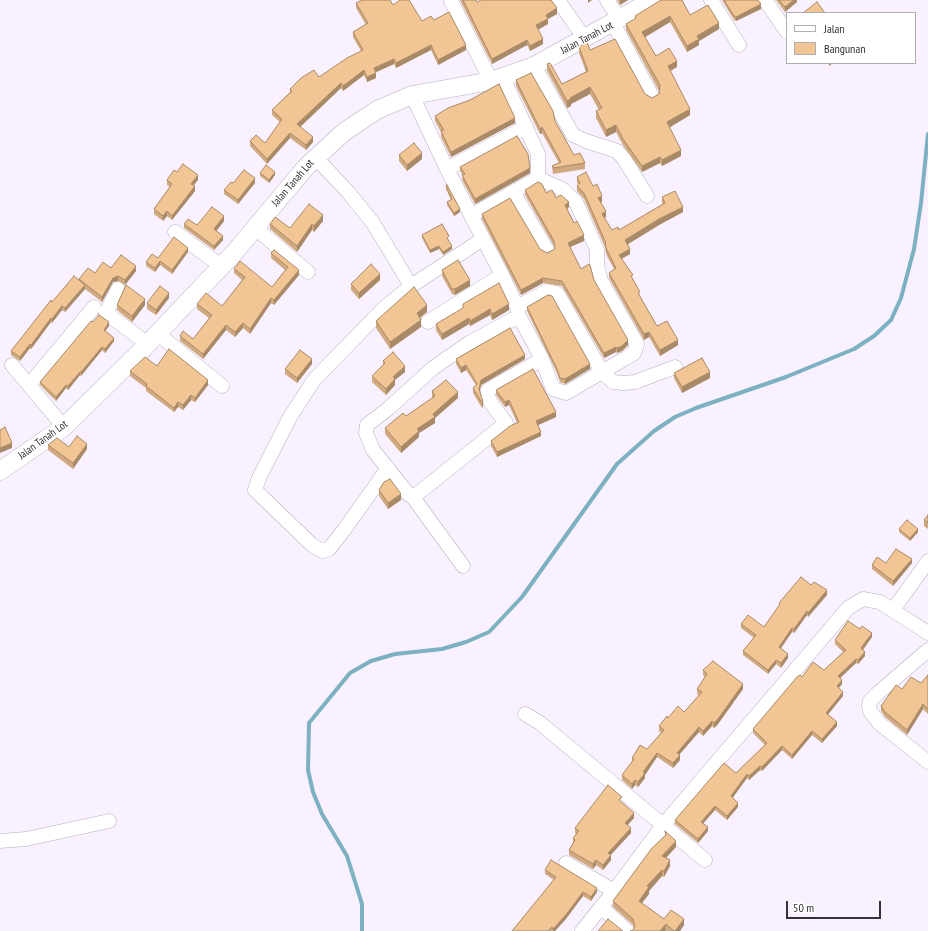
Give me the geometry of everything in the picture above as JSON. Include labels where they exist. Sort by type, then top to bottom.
[{"type":"main road","name":"Jalan Tanah Lot","points":[[0,471],[64,427],[153,339],[221,266],[316,158],[344,132],[377,110],[412,95],[497,80],[534,66],[617,22],[653,0]]},
{"type":"street","points":[[451,0],[526,127],[538,154],[538,178]]},
{"type":"street","points":[[558,0],[585,39]]},
{"type":"street","points":[[607,0],[652,96]]},
{"type":"street","points":[[712,0],[739,45]]},
{"type":"street","points":[[765,0],[786,31]]},
{"type":"street","points":[[534,66],[573,135],[617,151],[624,159],[647,196]]},
{"type":"street","points":[[412,95],[447,169],[472,215],[502,275],[518,312],[542,358],[553,389],[556,392],[566,393],[634,353],[637,344],[601,281],[597,265],[597,250],[576,202],[562,189],[538,178]]},
{"type":"street","points":[[447,169],[526,127]]},
{"type":"street","points":[[316,158],[348,192],[373,223],[411,286]]},
{"type":"street","points":[[472,215],[538,178]]},
{"type":"street","points":[[513,192],[547,250]]},
{"type":"street","points":[[255,228],[308,272]]},
{"type":"street","points":[[175,232],[221,266]]},
{"type":"street","points":[[388,468],[344,530],[329,549],[323,552],[295,529],[255,490],[259,478],[290,417],[314,380],[383,309],[411,286],[483,239]]},
{"type":"street","points":[[428,322],[502,275]]},
{"type":"street","points":[[118,289],[106,312],[153,339],[222,386]]},
{"type":"street","points":[[463,566],[412,496],[409,495],[373,450],[366,433],[367,425],[389,408],[433,368],[547,291],[557,293],[602,372],[613,382],[635,382],[675,367]]},
{"type":"street","points":[[29,385],[94,307]]},
{"type":"street","points":[[412,496],[506,423],[491,403],[487,395],[488,390],[542,358]]},
{"type":"street","points":[[12,365],[64,427]]},
{"type":"street","points":[[893,610],[928,562]]},
{"type":"street","points":[[582,931],[664,824],[840,615],[855,602],[863,599],[880,602],[928,633]]},
{"type":"street","points":[[928,650],[878,693],[870,701],[869,706],[870,711],[880,723],[928,762]]},
{"type":"street","points":[[525,714],[540,723],[664,824],[705,860]]},
{"type":"street","points":[[0,841],[26,839],[108,822]]},
{"type":"street","points":[[566,863],[614,891]]},
{"type":"street","points":[[601,907],[627,931]]},
{"type":"building","points":[[362,0],[390,0],[393,5],[400,0],[409,0],[422,21],[431,16],[434,20],[449,12],[466,45],[438,60],[431,45],[396,63],[394,59],[374,68],[376,73],[367,77],[364,70],[343,86],[341,83],[297,124],[313,137],[306,145],[290,133],[267,159],[250,141],[256,135],[265,143],[282,119],[272,110],[292,91],[290,89],[301,78],[314,70],[319,77],[347,58],[363,50],[353,32],[368,23],[356,3]]},
{"type":"building","points":[[463,0],[476,0],[477,2],[481,0],[551,0],[557,8],[546,15],[548,19],[536,25],[543,39],[530,46],[527,40],[492,59]]},
{"type":"building","points":[[661,0],[682,0],[690,15],[708,5],[719,23],[697,36],[699,39],[687,46],[670,16],[642,32],[656,56],[669,48],[677,61],[668,66],[690,109],[667,122],[681,150],[662,160],[660,157],[642,166],[623,139],[616,125],[606,130],[596,111],[602,108],[590,87],[567,101],[547,64],[550,63],[562,84],[588,71],[579,47],[587,42],[590,50],[615,39],[645,94],[652,98],[659,94],[660,85],[626,24],[636,18],[635,16]]},
{"type":"building","points":[[724,0],[758,0],[761,4],[736,17]]},
{"type":"building","points":[[779,0],[794,0],[785,7]]},
{"type":"building","points":[[817,2],[824,12],[804,12]]},
{"type":"building","points":[[531,73],[553,111],[555,121],[574,155],[580,153],[585,163],[553,168],[552,166],[561,162],[542,127],[540,129],[516,80]]},
{"type":"building","points":[[499,84],[515,118],[451,152],[441,131],[444,130],[435,116],[448,108],[470,100]]},
{"type":"building","points":[[517,136],[528,154],[530,168],[475,199],[462,175],[465,174],[460,167]]},
{"type":"building","points":[[414,143],[422,153],[407,165],[399,155]]},
{"type":"building","points":[[183,164],[198,175],[191,184],[195,186],[172,216],[167,211],[163,216],[154,209],[172,184],[167,180],[174,170],[177,172]]},
{"type":"building","points":[[266,165],[275,172],[269,180],[260,173]]},
{"type":"building","points":[[244,170],[255,178],[238,200],[224,190],[231,182],[233,183]]},
{"type":"building","points":[[586,172],[593,186],[597,184],[602,196],[598,198],[606,211],[602,214],[612,230],[618,227],[619,230],[665,203],[662,197],[675,191],[683,207],[659,219],[625,240],[630,249],[619,255],[633,275],[631,276],[640,292],[638,293],[657,326],[667,321],[678,340],[660,350],[649,332],[644,334],[609,273],[616,268],[606,248],[605,241],[584,193],[577,186],[580,183],[577,177]]},
{"type":"building","points":[[538,182],[542,184],[546,193],[552,190],[556,198],[561,195],[569,202],[565,205],[574,223],[577,221],[584,235],[568,243],[581,269],[589,264],[590,265],[594,280],[628,340],[622,346],[616,347],[604,353],[562,281],[543,278],[521,290],[482,214],[510,198],[540,249],[547,253],[555,249],[554,241],[525,190]]},
{"type":"building","points":[[447,185],[460,209],[454,213],[447,202],[452,199],[446,186]]},
{"type":"building","points":[[309,204],[323,215],[314,226],[312,224],[297,246],[270,224],[275,217],[290,228]]},
{"type":"building","points":[[212,207],[224,216],[214,229],[223,236],[214,246],[184,224],[188,219],[197,225]]},
{"type":"building","points":[[442,224],[449,236],[447,238],[452,246],[443,252],[439,246],[430,250],[422,235]]},
{"type":"building","points":[[174,237],[188,248],[172,270],[160,261],[155,268],[146,262],[152,254],[158,258]]},
{"type":"building","points":[[274,250],[299,270],[274,300],[271,298],[250,329],[243,323],[235,332],[226,325],[203,354],[180,336],[183,331],[193,339],[212,315],[197,304],[206,293],[222,306],[245,277],[234,269],[240,261],[272,287],[288,267],[271,253]]},
{"type":"building","points":[[121,255],[136,266],[125,280],[118,276],[113,278],[102,297],[79,279],[88,268],[95,273],[103,262],[111,268]]},
{"type":"building","points":[[458,260],[470,280],[455,289],[452,289],[442,270]]},
{"type":"building","points":[[371,264],[380,274],[359,293],[351,284]]},
{"type":"building","points":[[74,276],[85,285],[65,308],[62,306],[52,319],[51,318],[20,357],[11,351],[51,300],[52,302]]},
{"type":"building","points":[[499,283],[509,304],[492,314],[490,309],[470,321],[469,318],[442,334],[436,324],[463,308],[463,304]]},
{"type":"building","points":[[126,285],[145,299],[132,316],[117,305]]},
{"type":"building","points":[[160,286],[169,293],[156,310],[147,303]]},
{"type":"building","points":[[414,287],[427,305],[417,313],[421,320],[390,342],[376,321]]},
{"type":"building","points":[[548,295],[552,296],[590,364],[565,379],[560,378],[527,307]]},
{"type":"building","points":[[99,315],[109,322],[104,330],[114,338],[105,349],[102,347],[81,372],[68,386],[66,385],[56,397],[40,382],[91,321],[93,322]]},
{"type":"building","points":[[510,328],[525,355],[481,380],[479,389],[482,403],[473,388],[477,384],[466,365],[461,368],[456,359]]},
{"type":"building","points":[[169,349],[208,380],[195,398],[191,395],[183,405],[178,402],[174,408],[130,371],[145,357],[157,366]]},
{"type":"building","points":[[300,350],[312,359],[297,378],[285,369]]},
{"type":"building","points":[[393,352],[405,366],[393,377],[395,379],[386,389],[372,376],[385,363],[383,361]]},
{"type":"building","points":[[702,358],[710,372],[682,387],[674,373]]},
{"type":"building","points":[[533,369],[556,412],[536,421],[541,432],[497,452],[491,441],[510,426],[519,422],[509,400],[505,402],[496,390]]},
{"type":"building","points":[[446,380],[458,392],[433,414],[435,417],[417,429],[419,431],[401,447],[385,428],[403,413],[406,416],[435,396],[432,391]]},
{"type":"building","points":[[5,427],[12,443],[0,448],[0,430]]},
{"type":"building","points":[[77,436],[87,444],[73,463],[48,445],[57,438],[69,447]]},
{"type":"building","points":[[390,479],[401,494],[388,503],[379,490],[384,482]]},
{"type":"building","points":[[928,515],[928,523],[924,520]]},
{"type":"building","points":[[907,520],[918,529],[910,538],[899,529]]},
{"type":"building","points":[[896,549],[912,559],[893,581],[872,565],[877,557],[886,563]]},
{"type":"building","points":[[801,577],[811,585],[814,582],[827,590],[808,613],[807,611],[794,629],[792,628],[779,647],[788,654],[781,663],[776,660],[768,670],[743,651],[756,635],[741,624],[748,615],[764,627],[780,604],[779,603]]},
{"type":"building","points":[[848,621],[860,629],[862,626],[872,633],[861,648],[865,652],[858,660],[856,659],[838,676],[842,680],[837,686],[843,692],[826,713],[837,722],[822,739],[812,731],[792,755],[782,746],[762,767],[760,766],[749,776],[747,774],[731,796],[738,803],[727,816],[715,806],[701,822],[708,827],[698,839],[675,820],[724,763],[736,773],[767,743],[753,729],[797,677],[800,675],[802,677],[813,662],[824,670],[846,650],[835,640]]},
{"type":"building","points":[[713,661],[743,684],[718,719],[714,723],[712,721],[703,731],[699,727],[677,753],[680,755],[673,763],[657,753],[643,772],[645,773],[638,782],[635,780],[632,784],[622,775],[634,759],[632,758],[640,745],[647,749],[664,730],[659,726],[667,716],[668,718],[678,706],[684,712],[702,692],[697,689],[707,674],[703,670]]},
{"type":"building","points":[[928,675],[928,709],[923,704],[907,730],[885,712],[881,706],[896,685],[902,689],[911,677],[921,683]]},
{"type":"building","points":[[608,785],[622,797],[619,800],[634,813],[625,823],[631,828],[608,853],[611,855],[603,865],[596,860],[593,864],[569,850],[575,840],[573,838],[579,831],[575,828]]},
{"type":"building","points":[[665,831],[676,841],[662,856],[670,860],[664,871],[662,870],[647,886],[649,887],[639,901],[664,919],[671,910],[684,919],[675,931],[666,924],[660,931],[630,931],[633,930],[635,926],[633,919],[613,901],[652,848],[666,835]]},
{"type":"building","points":[[551,860],[597,888],[591,897],[583,892],[553,929],[552,927],[548,931],[512,931],[556,877],[545,870]]},
{"type":"building","points":[[608,919],[623,931],[598,931]]},
{"type":"waterway","points":[[362,931],[362,904],[347,856],[322,814],[313,792],[308,770],[309,723],[350,673],[371,661],[395,654],[442,649],[466,642],[489,632],[522,597],[617,464],[654,431],[675,417],[696,408],[786,377],[854,349],[874,336],[891,320],[901,298],[914,249],[921,203],[928,134]]}]
